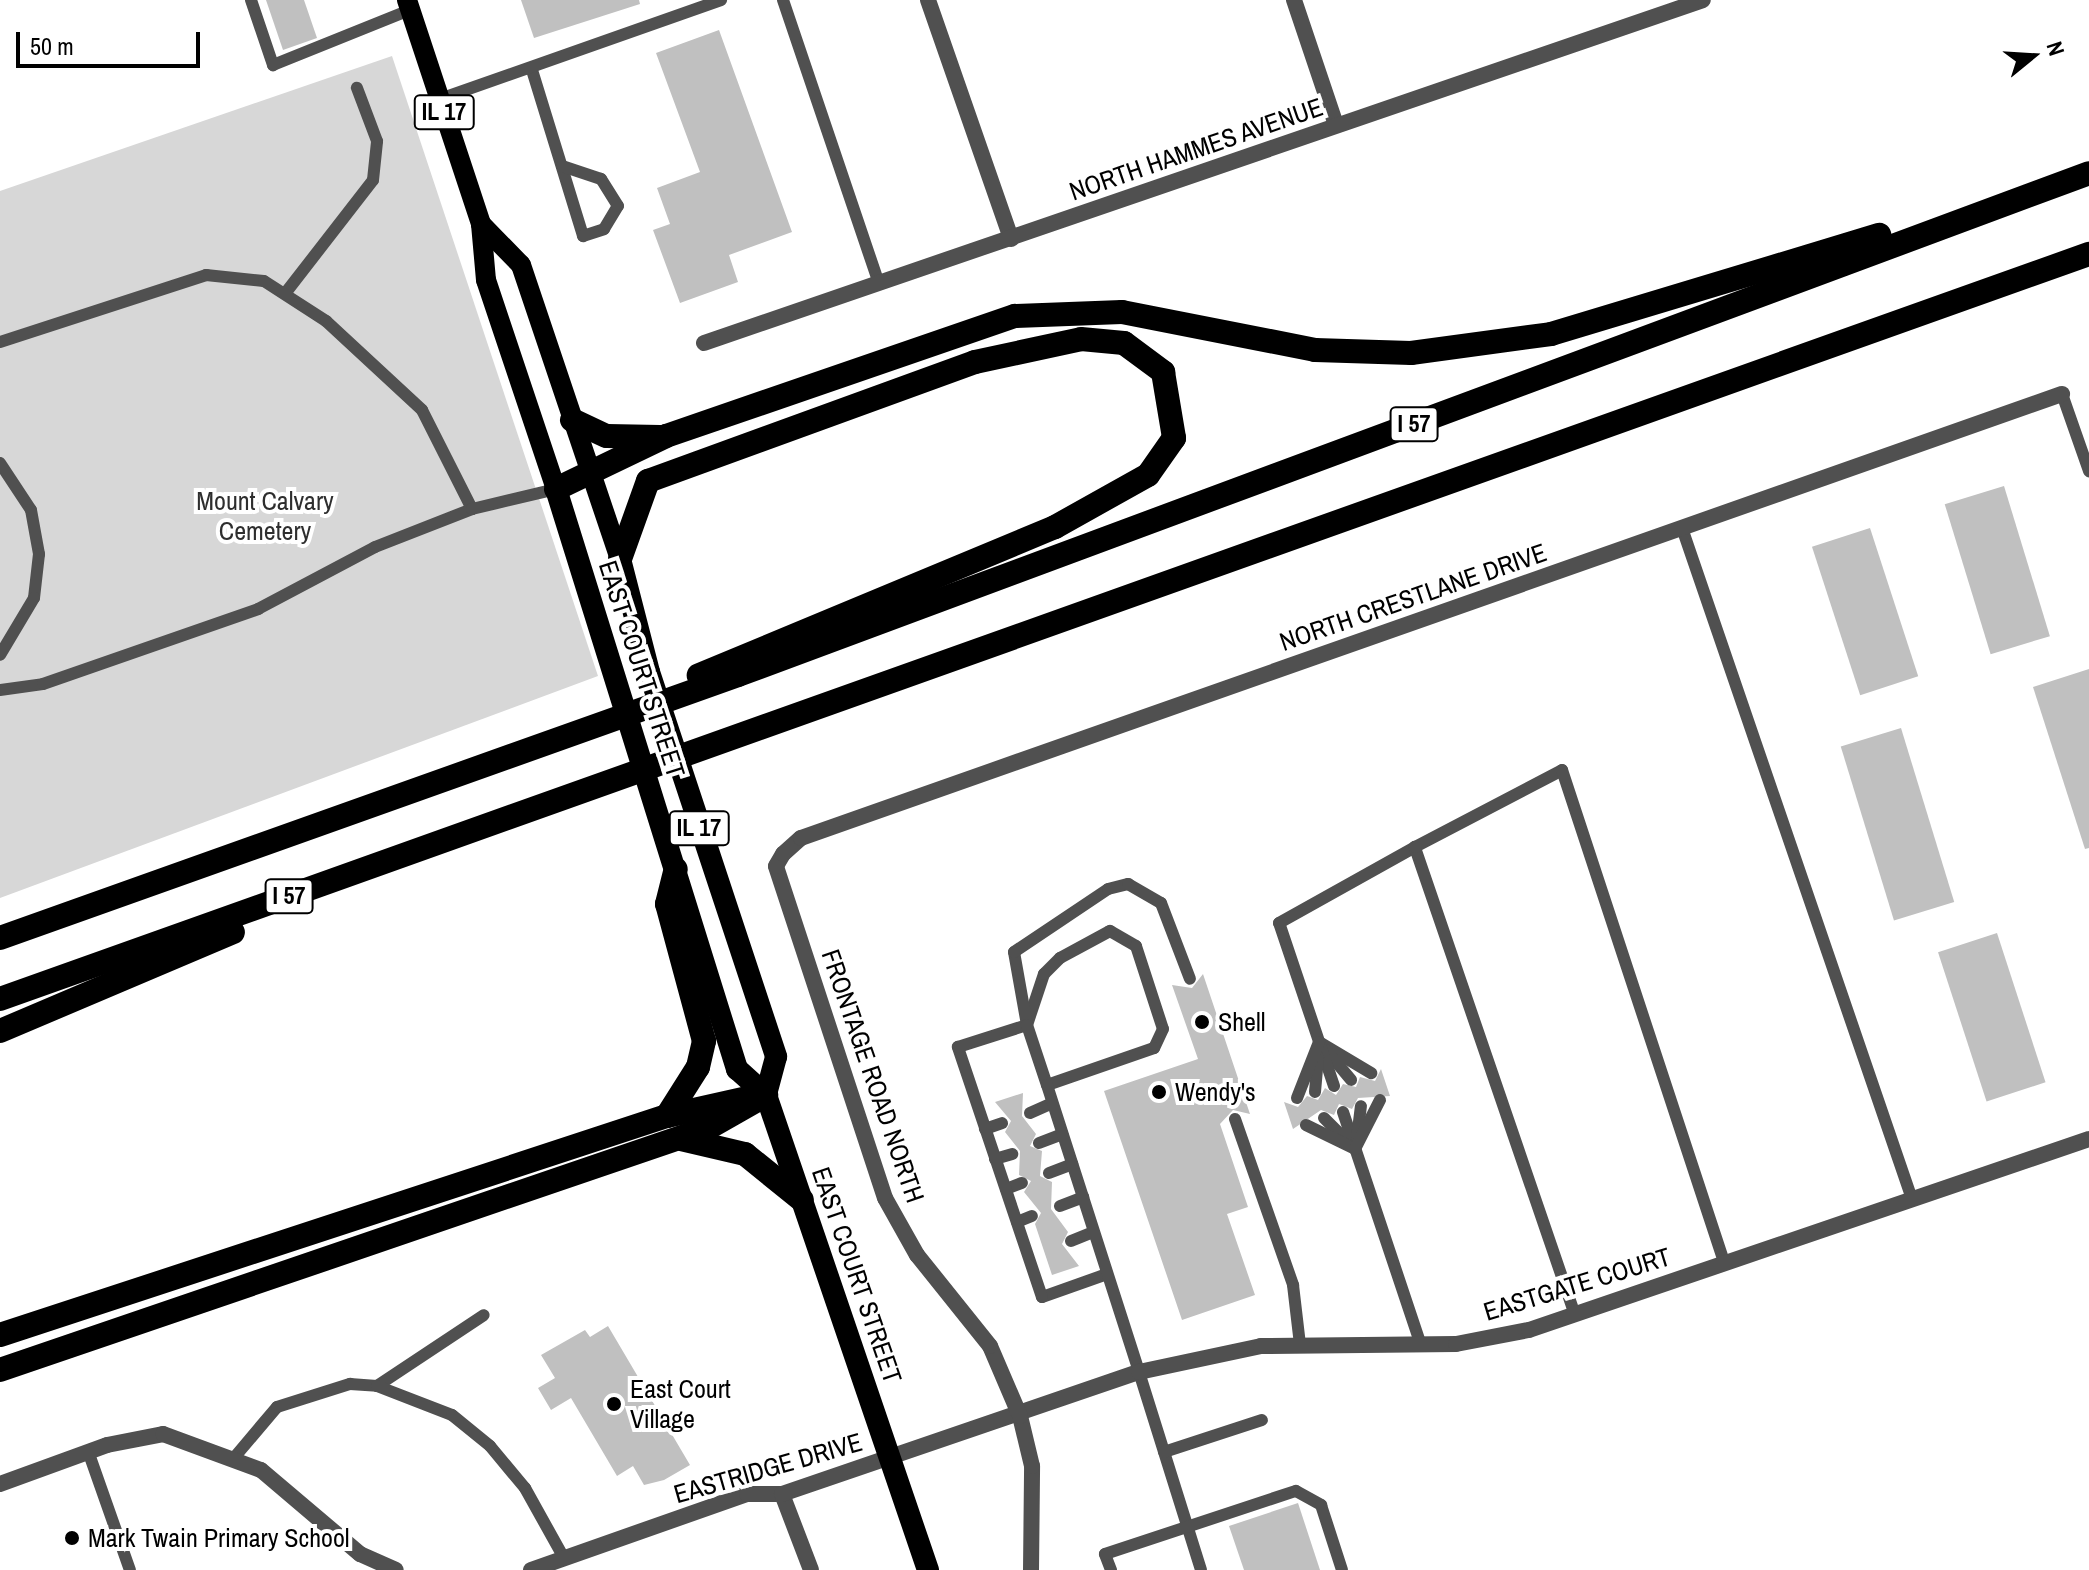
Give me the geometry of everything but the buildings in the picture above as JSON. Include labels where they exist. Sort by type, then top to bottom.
[{"type":"highway","points":[[556,489],[593,476],[666,436],[1015,316],[1122,312],[1315,350],[1398,353],[1551,334],[2083,175]]},
{"type":"highway","name":"I 57","points":[[0,938],[597,726],[733,668],[2083,175]]},
{"type":"highway","name":"I 57","points":[[0,999],[2089,254]]},
{"type":"highway","points":[[593,476],[648,481],[975,362],[1081,339],[1124,343],[1163,372],[1174,438],[1148,475],[1055,527],[733,668]]},
{"type":"highway","points":[[572,420],[607,436],[666,436]]},
{"type":"highway","points":[[620,559],[648,481]]},
{"type":"highway","name":"EAST COURT STREET","points":[[556,489],[737,1069],[766,1095],[928,1570]]},
{"type":"highway","name":"IL 17","points":[[620,559],[649,672],[776,1057],[766,1095]]},
{"type":"highway","points":[[0,1031],[467,832]]},
{"type":"highway","points":[[667,1116],[698,1067],[704,1041],[667,904],[676,869]]},
{"type":"highway","points":[[0,1335],[667,1116],[766,1095]]},
{"type":"highway","points":[[0,1370],[678,1138],[766,1095]]},
{"type":"highway","points":[[678,1138],[745,1154],[802,1200]]},
{"type":"main road","name":"EAST COURT STREET","points":[[408,5],[481,224],[486,280],[556,489]]},
{"type":"main road","name":"IL 17","points":[[481,224],[521,265],[620,559]]},
{"type":"street","points":[[928,0],[1011,239]]},
{"type":"street","points":[[1294,0],[1336,125]]},
{"type":"street","name":"NORTH HAMMES AVENUE","points":[[704,343],[1011,239],[1667,6],[1703,0]]},
{"type":"street","name":"NORTH CRESTLANE DRIVE","points":[[783,854],[801,838],[2062,394]]},
{"type":"street","name":"FRONTAGE ROAD NORTH","points":[[783,854],[776,866],[885,1198],[917,1255],[990,1346],[1020,1416],[1032,1466],[1031,1570]]},
{"type":"street","name":"EASTGATE COURT","points":[[1020,1416],[1139,1372],[1261,1346],[1421,1345],[1529,1330],[1911,1196],[2089,1139]]},
{"type":"street","name":"EASTRIDGE DRIVE","points":[[531,1570],[747,1494],[782,1494],[1020,1416]]},
{"type":"street","points":[[0,1484],[88,1451],[163,1434],[261,1470],[360,1554],[396,1570]]},
{"type":"street","points":[[782,1494],[811,1570]]},
{"type":"lane","points":[[251,0],[273,65],[408,5]]},
{"type":"lane","points":[[440,99],[532,70],[721,0]]},
{"type":"lane","points":[[783,0],[879,284]]},
{"type":"lane","points":[[532,70],[583,236],[604,229],[618,206],[601,179],[562,166]]},
{"type":"lane","points":[[287,291],[376,171],[377,141],[357,88]]},
{"type":"lane","points":[[0,342],[206,275],[240,275],[287,291],[422,410],[472,509]]},
{"type":"lane","points":[[2062,394],[2089,471]]},
{"type":"lane","points":[[0,463],[31,510],[39,554],[34,598],[0,655]]},
{"type":"lane","points":[[0,690],[43,684],[258,609],[375,547],[472,509],[556,489]]},
{"type":"lane","points":[[1682,528],[1911,1196]]},
{"type":"lane","points":[[1334,1086],[1279,923],[1562,770],[1724,1262]]},
{"type":"lane","points":[[1415,847],[1575,1315]]},
{"type":"lane","points":[[1190,979],[1161,903],[1128,884],[1108,889],[1014,952],[1027,1025],[1201,1570]]},
{"type":"lane","points":[[1027,1025],[1044,974],[1060,958],[1110,931],[1136,946],[1163,1029],[1154,1048],[1047,1085]]},
{"type":"lane","points":[[1027,1025],[958,1047],[1042,1297],[1107,1274]]},
{"type":"lane","points":[[1319,1042],[1371,1073]]},
{"type":"lane","points":[[1319,1042],[1351,1080]]},
{"type":"lane","points":[[1315,1092],[1319,1042]]},
{"type":"lane","points":[[1297,1098],[1319,1042]]},
{"type":"lane","points":[[1355,1149],[1380,1100]]},
{"type":"lane","points":[[1030,1113],[1052,1103]]},
{"type":"lane","points":[[1355,1149],[1361,1106]]},
{"type":"lane","points":[[1343,1112],[1421,1345]]},
{"type":"lane","points":[[1324,1118],[1355,1149]]},
{"type":"lane","points":[[1235,1119],[1293,1285],[1300,1345]]},
{"type":"lane","points":[[985,1129],[1002,1123]]},
{"type":"lane","points":[[1306,1125],[1355,1149]]},
{"type":"lane","points":[[1039,1143],[1062,1134]]},
{"type":"lane","points":[[995,1159],[1012,1154]]},
{"type":"lane","points":[[1049,1173],[1072,1164]]},
{"type":"lane","points":[[1006,1189],[1022,1183]]},
{"type":"lane","points":[[1060,1206],[1083,1197]]},
{"type":"lane","points":[[1017,1222],[1032,1216]]},
{"type":"lane","points":[[1071,1241],[1093,1232]]},
{"type":"lane","points":[[1028,1255],[1044,1250]]},
{"type":"lane","points":[[377,1386],[484,1315]]},
{"type":"lane","points":[[233,1459],[277,1407],[323,1390],[377,1386],[452,1415],[490,1446],[525,1488],[564,1558]]},
{"type":"lane","points":[[1164,1452],[1262,1420]]},
{"type":"lane","points":[[88,1451],[130,1570]]},
{"type":"lane","points":[[1111,1570],[1105,1554],[1296,1491],[1311,1494],[1342,1570]]},
{"type":"green space","name":"Mount Calvary Cemetery","points":[[392,56],[598,676],[0,898],[0,191]]},
{"type":"place","name":"Shell","points":[[1202,1022]]},
{"type":"place","name":"Wendy's","points":[[1159,1092]]},
{"type":"place","name":"East Court Village","points":[[614,1404]]},
{"type":"place","name":"Mark Twain Primary School","points":[[72,1538]]}]
